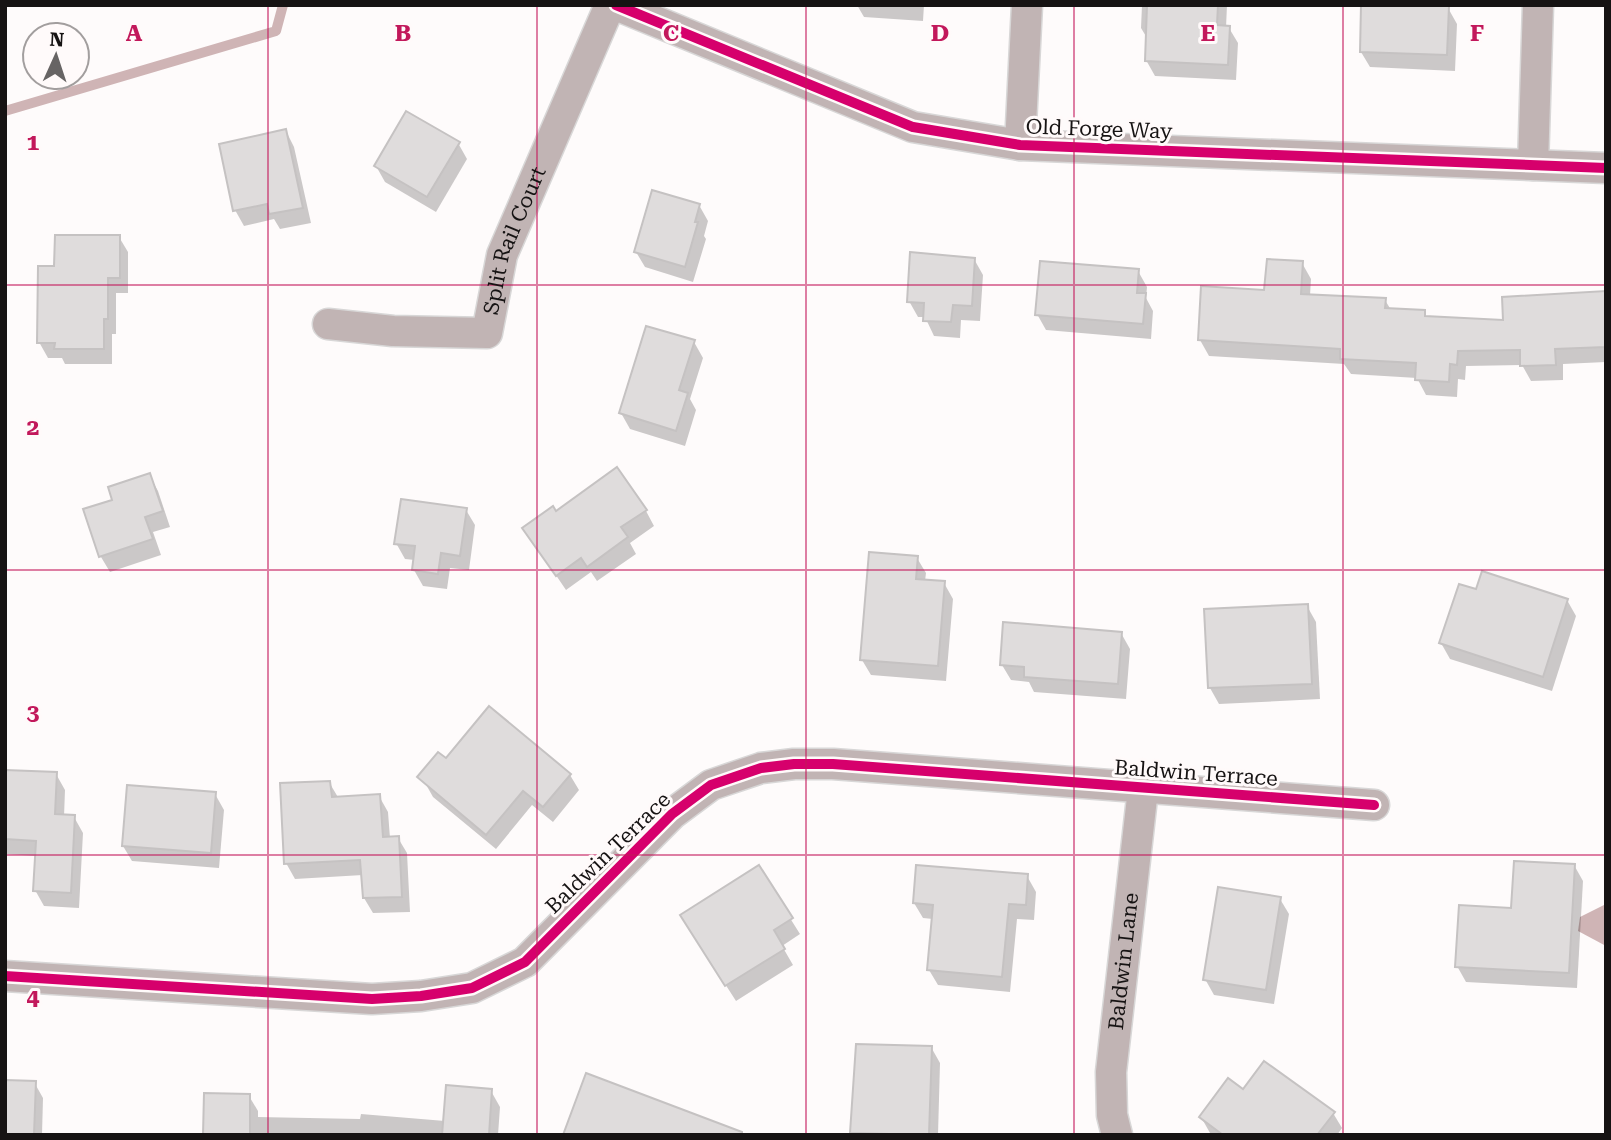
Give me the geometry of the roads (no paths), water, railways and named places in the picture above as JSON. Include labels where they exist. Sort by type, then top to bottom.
[{"type":"street","name":"Split Rail Court","points":[[328,324],[393,331],[487,333],[502,255],[610,5]]},
{"type":"street","name":"Old Forge Way","points":[[616,5],[913,127],[1020,145],[1606,168]]},
{"type":"street","points":[[1020,145],[1027,5]]},
{"type":"street","points":[[1533,165],[1538,5]]},
{"type":"street","name":"Baldwin Terrace","points":[[5,976],[372,999],[421,996],[472,988],[525,962],[672,814],[711,785],[761,768],[794,764],[833,764],[1374,805]]},
{"type":"street","name":"Baldwin Lane","points":[[1117,1135],[1112,1115],[1111,1072],[1143,789]]},
{"type":"waterway","points":[[5,111],[276,31],[283,5]]}]
